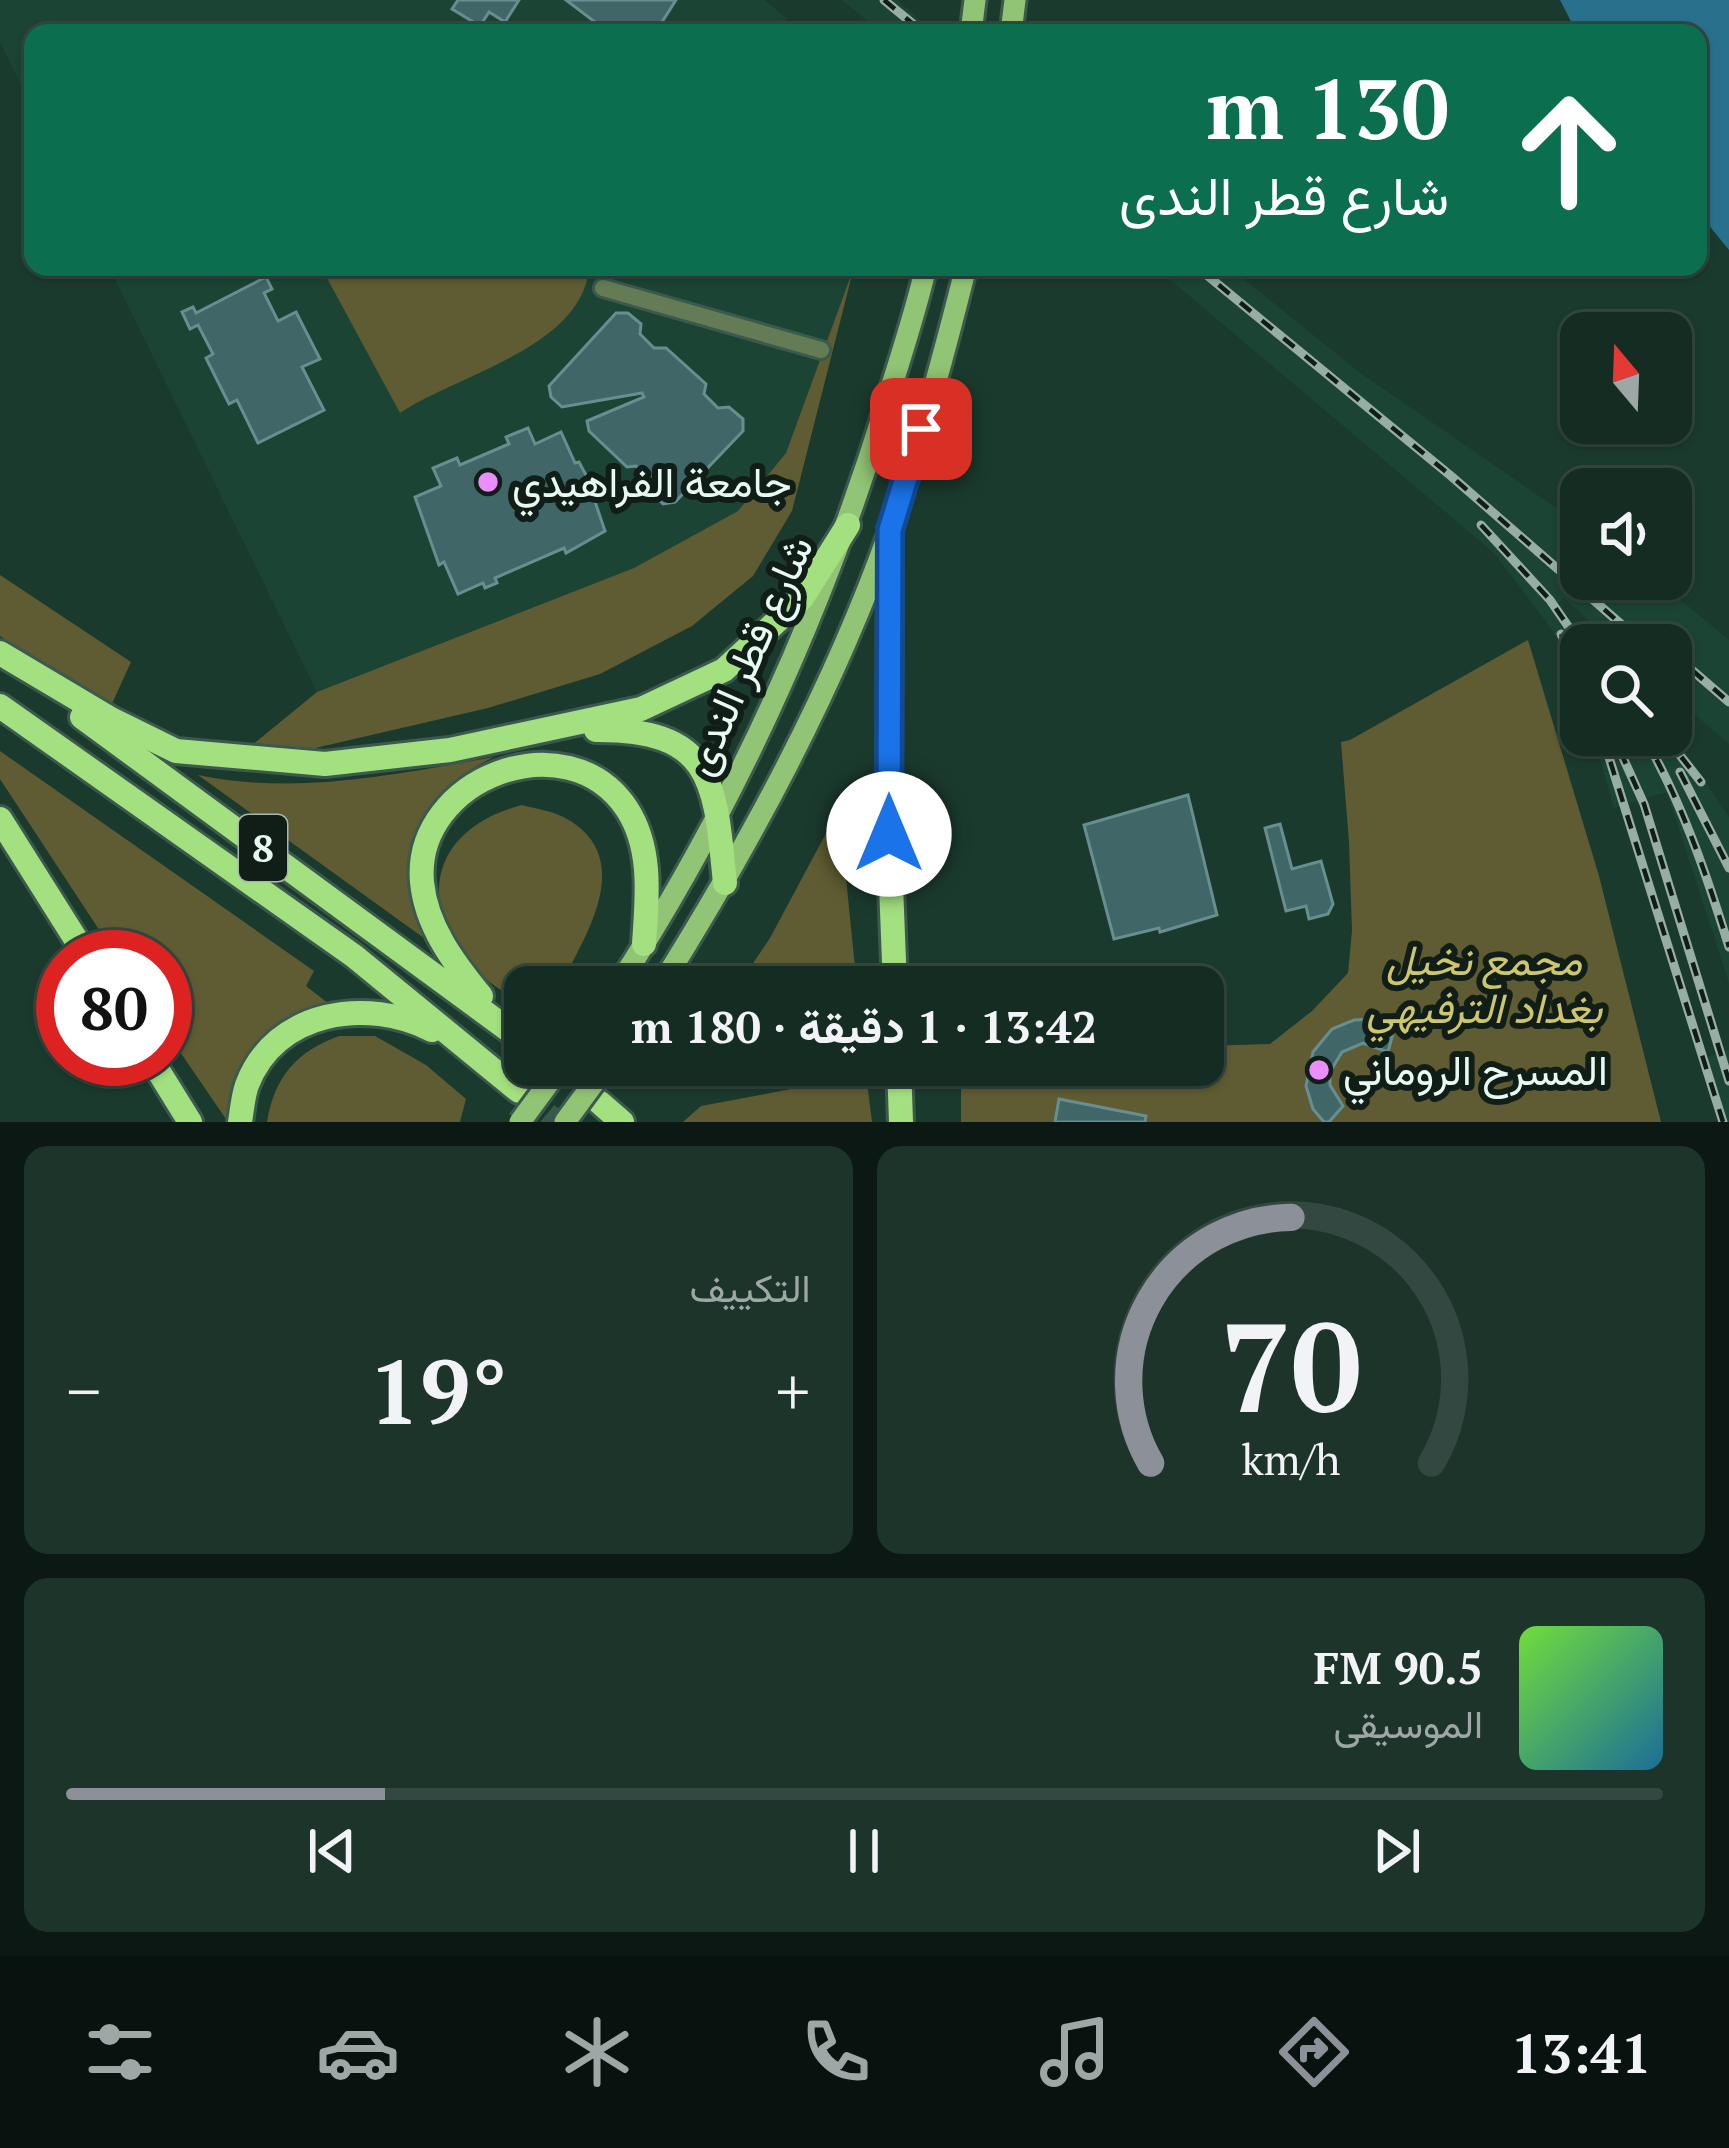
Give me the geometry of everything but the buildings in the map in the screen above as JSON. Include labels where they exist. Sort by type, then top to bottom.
[{"type":"highway","points":[[0,655],[176,751],[325,764],[450,750],[641,709],[724,670],[802,598],[848,525]]},
{"type":"highway","points":[[890,530],[889,834],[894,966]]},
{"type":"highway","name":"8","points":[[0,655],[504,1024]]},
{"type":"highway","name":"8","points":[[0,706],[354,956],[520,1091]]},
{"type":"highway","points":[[550,730],[620,730],[657,735],[679,745],[699,764],[714,794],[725,884]]},
{"type":"highway","points":[[501,1022],[458,968],[433,924],[422,881],[426,844],[441,812],[468,787],[504,768],[540,765],[570,768],[601,783],[627,808],[643,847],[648,884],[644,944]]},
{"type":"highway","points":[[0,819],[70,930]]},
{"type":"highway","points":[[240,1122],[248,1083],[269,1050],[299,1026],[327,1015],[359,1010],[403,1018],[471,1050]]},
{"type":"highway","points":[[168,1086],[190,1122]]},
{"type":"highway","points":[[899,1086],[901,1122]]},
{"type":"highway","points":[[599,1102],[622,1122]]},
{"type":"main road","name":"شارع قطر الندى","points":[[630,966],[718,816],[799,651],[848,525],[923,276]]},
{"type":"main road","name":"شارع قطر الندى","points":[[673,966],[725,884],[821,693],[890,530],[963,276]]},
{"type":"main road","points":[[520,1122],[547,1086]]},
{"type":"main road","points":[[565,1122],[592,1086]]},
{"type":"street","points":[[603,288],[821,350]]},
{"type":"shaded area","points":[[0,0],[765,0],[793,24],[24,24],[24,91],[0,42]]},
{"type":"shaded area","points":[[842,0],[897,0],[925,24],[871,24]]},
{"type":"shaded area","name":"جامعة الفراهيدي","points":[[113,276],[851,276],[786,453],[738,511],[634,568],[317,692]]},
{"type":"shaded area","points":[[1166,276],[1240,276],[1359,372],[1560,511],[1562,600],[1557,604],[1573,624],[1560,624],[1560,647],[1494,553]]},
{"type":"shaded area","points":[[1566,600],[1680,600],[1729,640],[1729,744],[1692,712],[1692,624],[1593,624]]},
{"type":"shaded area","points":[[1599,756],[1688,756],[1729,817],[1729,983],[1667,792],[1614,808]]},
{"type":"shaded area","points":[[1729,1050],[1729,1122],[1720,1122],[1705,1058]]},
{"type":"green space","points":[[326,276],[587,276],[582,295],[542,338],[400,413]]},
{"type":"green space","points":[[852,276],[792,511],[753,576],[692,626],[600,674],[488,708],[311,749],[251,746],[317,692],[634,568],[738,511],[786,453]]},
{"type":"green space","points":[[0,575],[131,662],[110,708],[0,636]]},
{"type":"green space","name":"مجمع نخيل بغداد الترفيهي","points":[[1528,640],[1599,876],[1661,1122],[961,1122],[961,1086],[1224,1086],[1224,1045],[1270,1044],[1312,1011],[1348,973],[1352,931],[1341,742]]},
{"type":"green space","points":[[0,751],[314,971],[306,986],[329,1004],[237,1078],[228,1122],[192,1069],[192,930],[99,930],[0,779]]},
{"type":"green space","points":[[494,757],[445,790],[417,833],[411,884],[428,941],[198,775],[309,783]]},
{"type":"green space","points":[[522,805],[562,816],[588,836],[599,855],[602,877],[591,922],[570,966],[504,966],[504,992],[463,954],[447,928],[440,902],[440,877],[449,854],[465,834],[490,817]]},
{"type":"green space","points":[[839,809],[855,966],[751,966]]},
{"type":"green space","points":[[339,1036],[375,1036],[426,1065],[466,1099],[460,1122],[267,1122],[275,1092],[290,1068],[311,1049]]},
{"type":"green space","points":[[807,1086],[867,1086],[872,1122],[683,1122],[701,1106]]},
{"type":"water","points":[[1560,0],[1729,0],[1729,250],[1707,223],[1707,24],[1572,24]]},
{"type":"tunnel","points":[[519,1091],[556,1122]]},
{"type":"railway","points":[[884,0],[913,24]]},
{"type":"railway","points":[[1208,276],[1451,476],[1621,624]]},
{"type":"railway","points":[[1481,525],[1567,624]]},
{"type":"railway","points":[[1692,670],[1729,702]]},
{"type":"railway","points":[[1609,756],[1723,1122]]},
{"type":"railway","points":[[1622,756],[1644,804],[1729,1081]]},
{"type":"railway","points":[[1654,756],[1692,838],[1729,947]]},
{"type":"railway","points":[[1681,756],[1701,782]]},
{"type":"railway","points":[[1680,772],[1729,868]]},
{"type":"place","name":"جامعة الفراهيدي","points":[[488,482]]},
{"type":"place","name":"المسرح الروماني","points":[[1319,1070]]},
{"type":"route","points":[[889,834],[890,530],[921,429]]}]
